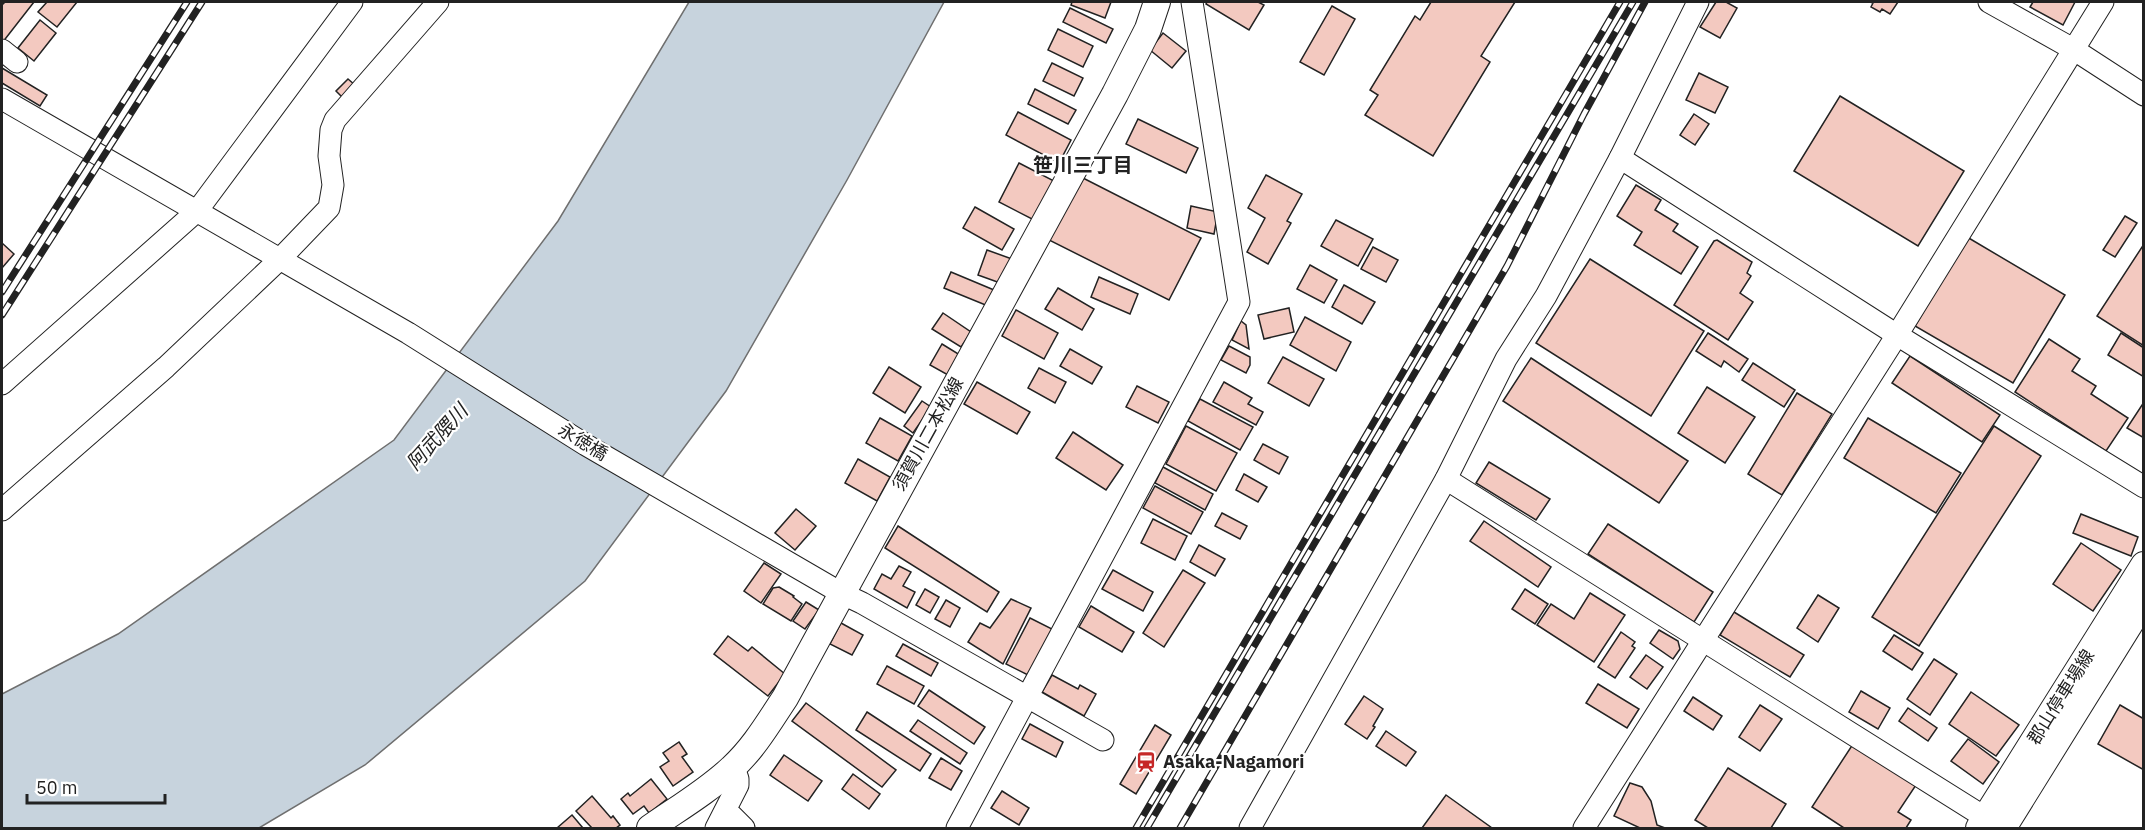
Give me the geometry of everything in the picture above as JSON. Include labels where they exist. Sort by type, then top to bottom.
[{"type":"main road","name":"須賀川二本松線","points":[[650,828],[718,781],[734,767],[752,747],[785,698],[1115,94],[1148,29],[1157,2]]},
{"type":"main road","name":"郡山停車場線","points":[[1995,826],[2144,565]]},
{"type":"main road","name":"郡山停車場線","points":[[1995,826],[2144,601]]},
{"type":"street","points":[[2,384],[197,211],[352,2]]},
{"type":"street","points":[[2,510],[166,367],[280,259],[329,208],[333,185],[329,156],[331,130],[335,120],[438,2]]},
{"type":"street","points":[[957,828],[1239,302],[1192,2]]},
{"type":"street","points":[[1250,828],[1446,479],[1502,367],[1546,296],[1620,158],[1698,2]]},
{"type":"street","points":[[1989,2],[2073,49],[2144,95]]},
{"type":"street","points":[[1584,828],[1897,335],[2103,2]]},
{"type":"street","name":"永徳橋","points":[[2,99],[408,333],[586,445],[841,594],[862,603],[1103,740]]},
{"type":"street","points":[[1620,158],[1897,335],[2144,487]]},
{"type":"street","points":[[1446,479],[1995,826]]},
{"type":"street","points":[[721,820],[738,785],[734,767]]},
{"type":"street","points":[[721,820],[732,816],[744,828]]},
{"type":"water","name":"阿武隈川","points":[[689,2],[944,2],[847,180],[726,391],[585,581],[365,765],[259,828],[2,828],[2,694],[118,634],[394,440],[558,221]]},
{"type":"building","points":[[5,2],[34,2],[2,43],[2,5]]},
{"type":"building","points":[[47,2],[77,2],[57,27],[38,12]]},
{"type":"building","points":[[1072,2],[1111,2],[1105,18],[1071,5]]},
{"type":"building","points":[[1207,2],[1258,2],[1264,5],[1249,30],[1206,4]]},
{"type":"building","points":[[1431,2],[1515,2],[1481,56],[1490,62],[1433,156],[1365,115],[1378,95],[1370,90],[1415,16],[1420,20]]},
{"type":"building","points":[[1716,2],[1726,2],[1737,8],[1720,38],[1700,27]]},
{"type":"building","points":[[1870,2],[1898,2],[1890,14],[1882,9],[1880,12],[1871,7],[1873,3]]},
{"type":"building","points":[[2033,2],[2075,2],[2063,25],[2030,7]]},
{"type":"building","points":[[1332,6],[1355,19],[1324,75],[1300,62]]},
{"type":"building","points":[[1070,8],[1113,29],[1106,43],[1063,22]]},
{"type":"building","points":[[40,20],[56,33],[34,61],[18,48]]},
{"type":"building","points":[[1058,29],[1093,46],[1083,67],[1048,50]]},
{"type":"building","points":[[1163,33],[1186,51],[1172,68],[1150,50]]},
{"type":"building","points":[[1052,63],[1083,78],[1074,96],[1043,81]]},
{"type":"building","points":[[2,68],[47,95],[40,106],[2,83]]},
{"type":"building","points":[[1699,73],[1728,87],[1715,113],[1686,100]]},
{"type":"building","points":[[348,79],[355,85],[343,98],[336,91]]},
{"type":"building","points":[[1035,89],[1076,110],[1068,124],[1028,104]]},
{"type":"building","points":[[1840,96],[1964,171],[1918,246],[1794,171]]},
{"type":"building","points":[[1018,112],[1071,140],[1059,163],[1006,135]]},
{"type":"building","points":[[1694,114],[1709,124],[1695,145],[1680,135]]},
{"type":"building","points":[[1138,119],[1198,148],[1186,173],[1126,144]]},
{"type":"building","points":[[1019,163],[1054,181],[1034,220],[999,202]]},
{"type":"building","points":[[1266,175],[1302,194],[1287,221],[1291,223],[1268,264],[1247,252],[1265,218],[1248,208]]},
{"type":"building","points":[[1081,177],[1201,238],[1169,300],[1049,240]]},
{"type":"building","points":[[1636,185],[1661,200],[1655,210],[1678,224],[1673,231],[1698,247],[1681,274],[1634,245],[1642,232],[1617,216]]},
{"type":"building","points":[[1191,206],[1218,212],[1214,234],[1187,228]]},
{"type":"building","points":[[975,207],[1014,229],[1002,250],[963,228]]},
{"type":"building","points":[[2125,216],[2137,223],[2115,257],[2103,250]]},
{"type":"building","points":[[1336,220],[1373,239],[1358,266],[1321,246]]},
{"type":"building","points":[[1967,237],[2065,295],[2013,383],[1915,326]]},
{"type":"building","points":[[1717,240],[1752,262],[1747,273],[1751,276],[1740,293],[1753,302],[1728,340],[1674,305],[1714,241]]},
{"type":"building","points":[[2,243],[14,254],[2,268]]},
{"type":"building","points":[[2144,244],[2144,346],[2097,316]]},
{"type":"building","points":[[1373,247],[1398,260],[1386,282],[1361,269]]},
{"type":"building","points":[[987,250],[1012,259],[1003,284],[978,275]]},
{"type":"building","points":[[1590,259],[1704,331],[1651,416],[1536,343]]},
{"type":"building","points":[[1310,265],[1337,280],[1324,303],[1297,289]]},
{"type":"building","points":[[951,272],[994,290],[988,306],[944,288]]},
{"type":"building","points":[[1099,277],[1138,294],[1130,314],[1091,297]]},
{"type":"building","points":[[1344,285],[1375,302],[1362,324],[1332,307]]},
{"type":"building","points":[[1058,288],[1094,309],[1082,330],[1045,309]]},
{"type":"building","points":[[1289,308],[1294,332],[1264,339],[1258,315]]},
{"type":"building","points":[[1016,310],[1058,333],[1044,359],[1002,336]]},
{"type":"building","points":[[943,313],[971,332],[961,347],[932,329]]},
{"type":"building","points":[[1305,317],[1351,342],[1336,371],[1290,345]]},
{"type":"building","points":[[1241,321],[1246,325],[1249,349],[1232,340]]},
{"type":"building","points":[[1708,333],[1748,359],[1739,372],[1724,361],[1721,367],[1696,351]]},
{"type":"building","points":[[2121,333],[2144,348],[2144,377],[2108,355]]},
{"type":"building","points":[[2049,339],[2080,359],[2072,371],[2096,386],[2091,394],[2128,418],[2106,451],[2015,392]]},
{"type":"building","points":[[942,344],[960,355],[948,375],[930,365]]},
{"type":"building","points":[[1229,346],[1250,357],[1250,365],[1246,373],[1221,360]]},
{"type":"building","points":[[1070,349],[1102,367],[1092,384],[1060,366]]},
{"type":"building","points":[[1910,356],[2000,415],[1982,442],[1892,383]]},
{"type":"building","points":[[1283,357],[1324,379],[1309,406],[1268,383]]},
{"type":"building","points":[[1531,358],[1688,461],[1659,503],[1503,401]]},
{"type":"building","points":[[1753,363],[1795,390],[1784,407],[1742,380]]},
{"type":"building","points":[[889,367],[921,387],[905,413],[873,393]]},
{"type":"building","points":[[1039,368],[1066,382],[1055,403],[1028,388]]},
{"type":"building","points":[[977,382],[1030,412],[1017,434],[964,404]]},
{"type":"building","points":[[1224,382],[1252,398],[1248,404],[1263,412],[1256,425],[1213,402]]},
{"type":"building","points":[[1137,386],[1169,402],[1158,423],[1126,407]]},
{"type":"building","points":[[1707,387],[1755,417],[1725,463],[1678,433]]},
{"type":"building","points":[[1797,393],[1832,414],[1782,495],[1748,474]]},
{"type":"building","points":[[1200,399],[1253,427],[1240,450],[1188,421]]},
{"type":"building","points":[[922,401],[931,407],[913,433],[904,426]]},
{"type":"building","points":[[2144,402],[2144,438],[2127,428]]},
{"type":"building","points":[[880,418],[912,436],[898,461],[866,443]]},
{"type":"building","points":[[1868,418],[1961,473],[1936,513],[1844,458]]},
{"type":"building","points":[[1186,426],[1237,453],[1216,491],[1166,464]]},
{"type":"building","points":[[1994,426],[2041,456],[1919,646],[1872,617]]},
{"type":"building","points":[[1073,432],[1123,465],[1106,490],[1056,458]]},
{"type":"building","points":[[1263,444],[1288,457],[1279,474],[1254,460]]},
{"type":"building","points":[[858,459],[890,477],[877,501],[845,483]]},
{"type":"building","points":[[1489,462],[1550,499],[1536,520],[1476,483]]},
{"type":"building","points":[[1163,467],[1213,494],[1205,510],[1155,483]]},
{"type":"building","points":[[1244,474],[1267,487],[1258,502],[1236,490]]},
{"type":"building","points":[[1155,486],[1203,512],[1191,534],[1143,508]]},
{"type":"building","points":[[796,509],[816,526],[795,550],[775,533]]},
{"type":"building","points":[[1222,513],[1247,526],[1240,539],[1215,526]]},
{"type":"building","points":[[2081,514],[2138,537],[2131,556],[2073,533]]},
{"type":"building","points":[[1153,519],[1187,536],[1175,560],[1141,543]]},
{"type":"building","points":[[1484,521],[1551,567],[1538,587],[1470,541]]},
{"type":"building","points":[[1608,524],[1713,592],[1694,622],[1588,554]]},
{"type":"building","points":[[898,526],[999,592],[987,612],[885,548]]},
{"type":"building","points":[[2081,543],[2121,570],[2093,611],[2053,584]]},
{"type":"building","points":[[1199,545],[1225,559],[1215,576],[1190,562]]},
{"type":"building","points":[[764,563],[781,574],[761,603],[744,591]]},
{"type":"building","points":[[899,566],[911,572],[903,586],[915,592],[907,608],[874,589],[882,574],[891,579]]},
{"type":"building","points":[[1113,570],[1153,592],[1143,611],[1102,589]]},
{"type":"building","points":[[1183,570],[1205,583],[1164,647],[1143,633]]},
{"type":"building","points":[[779,587],[802,604],[791,621],[763,604],[773,588]]},
{"type":"building","points":[[925,589],[939,597],[930,613],[916,605]]},
{"type":"building","points":[[1525,589],[1548,604],[1535,624],[1512,609]]},
{"type":"building","points":[[1590,593],[1625,615],[1594,662],[1537,625],[1551,604],[1574,619]]},
{"type":"building","points":[[1818,595],[1839,608],[1818,642],[1797,628]]},
{"type":"building","points":[[1011,599],[1031,608],[1003,664],[968,642],[980,623],[990,628]]},
{"type":"building","points":[[946,600],[960,608],[950,627],[935,619]]},
{"type":"building","points":[[806,602],[819,610],[805,629],[793,621]]},
{"type":"building","points":[[1091,606],[1134,632],[1122,652],[1079,627]]},
{"type":"building","points":[[1734,612],[1804,655],[1790,677],[1720,635]]},
{"type":"building","points":[[1030,618],[1052,629],[1028,675],[1006,664]]},
{"type":"building","points":[[841,623],[863,635],[852,655],[830,644]]},
{"type":"building","points":[[1659,630],[1678,641],[1680,649],[1673,659],[1650,643]]},
{"type":"building","points":[[1621,632],[1635,642],[1632,646],[1635,648],[1615,678],[1598,667]]},
{"type":"building","points":[[1894,635],[1923,653],[1912,670],[1883,651]]},
{"type":"building","points":[[728,636],[748,651],[752,647],[785,674],[768,696],[714,654]]},
{"type":"building","points":[[903,644],[938,663],[931,676],[896,656]]},
{"type":"building","points":[[1646,655],[1663,667],[1647,689],[1630,677]]},
{"type":"building","points":[[1934,659],[1957,674],[1930,715],[1907,699]]},
{"type":"building","points":[[887,666],[924,686],[914,704],[877,684]]},
{"type":"building","points":[[1052,675],[1078,689],[1080,685],[1096,694],[1084,716],[1042,692]]},
{"type":"building","points":[[1598,684],[1639,709],[1627,728],[1586,703]]},
{"type":"building","points":[[929,690],[985,727],[974,744],[918,706]]},
{"type":"building","points":[[1861,691],[1890,708],[1878,729],[1849,712]]},
{"type":"building","points":[[1971,692],[2019,725],[1996,756],[1949,724]]},
{"type":"building","points":[[1364,696],[1383,709],[1367,739],[1345,724]]},
{"type":"building","points":[[1693,697],[1722,716],[1713,730],[1684,711]]},
{"type":"building","points":[[806,703],[896,770],[882,787],[792,721]]},
{"type":"building","points":[[1760,705],[1782,719],[1760,751],[1739,737]]},
{"type":"building","points":[[2120,705],[2144,719],[2144,770],[2098,744]]},
{"type":"building","points":[[1908,708],[1937,728],[1928,741],[1899,721]]},
{"type":"building","points":[[867,712],[931,754],[920,771],[856,730]]},
{"type":"building","points":[[918,720],[967,753],[960,764],[910,731]]},
{"type":"building","points":[[1030,724],[1063,742],[1056,757],[1022,739]]},
{"type":"building","points":[[1155,725],[1171,735],[1136,794],[1120,784]]},
{"type":"building","points":[[1386,731],[1416,752],[1406,766],[1376,746]]},
{"type":"building","points":[[1968,739],[1999,762],[1983,784],[1951,761]]},
{"type":"building","points":[[679,742],[687,754],[682,757],[693,772],[673,786],[660,767],[669,761],[663,753]]},
{"type":"building","points":[[1853,744],[1916,785],[1898,812],[1911,820],[1906,828],[1844,828],[1812,807]]},
{"type":"building","points":[[784,755],[822,781],[808,801],[770,775]]},
{"type":"building","points":[[941,758],[962,771],[951,790],[929,778]]},
{"type":"building","points":[[1728,768],[1786,804],[1771,828],[1708,828],[1695,820]]},
{"type":"building","points":[[853,774],[880,794],[869,809],[842,789]]},
{"type":"building","points":[[651,779],[667,799],[649,813],[644,806],[633,814],[621,799],[628,793],[630,796]]},
{"type":"building","points":[[1630,783],[1642,787],[1651,801],[1657,825],[1665,828],[1640,828],[1614,816]]},
{"type":"building","points":[[1002,791],[1029,808],[1019,825],[991,808]]},
{"type":"building","points":[[1446,795],[1492,828],[1422,828]]},
{"type":"building","points":[[592,796],[620,825],[616,828],[592,828],[576,811]]},
{"type":"building","points":[[572,815],[583,828],[557,828]]},
{"type":"railway","points":[[2,292],[187,2]]},
{"type":"railway","points":[[2,315],[202,2]]},
{"type":"railway","points":[[1136,828],[1620,2]]},
{"type":"railway","points":[[1147,828],[1633,2]]},
{"type":"railway","points":[[1180,828],[1507,266],[1584,114],[1645,2]]},
{"type":"place","name":"Asaka-Nagamori","points":[[1146,762]]},
{"type":"district","name":"笹川三丁目","points":[[1083,165]]}]
